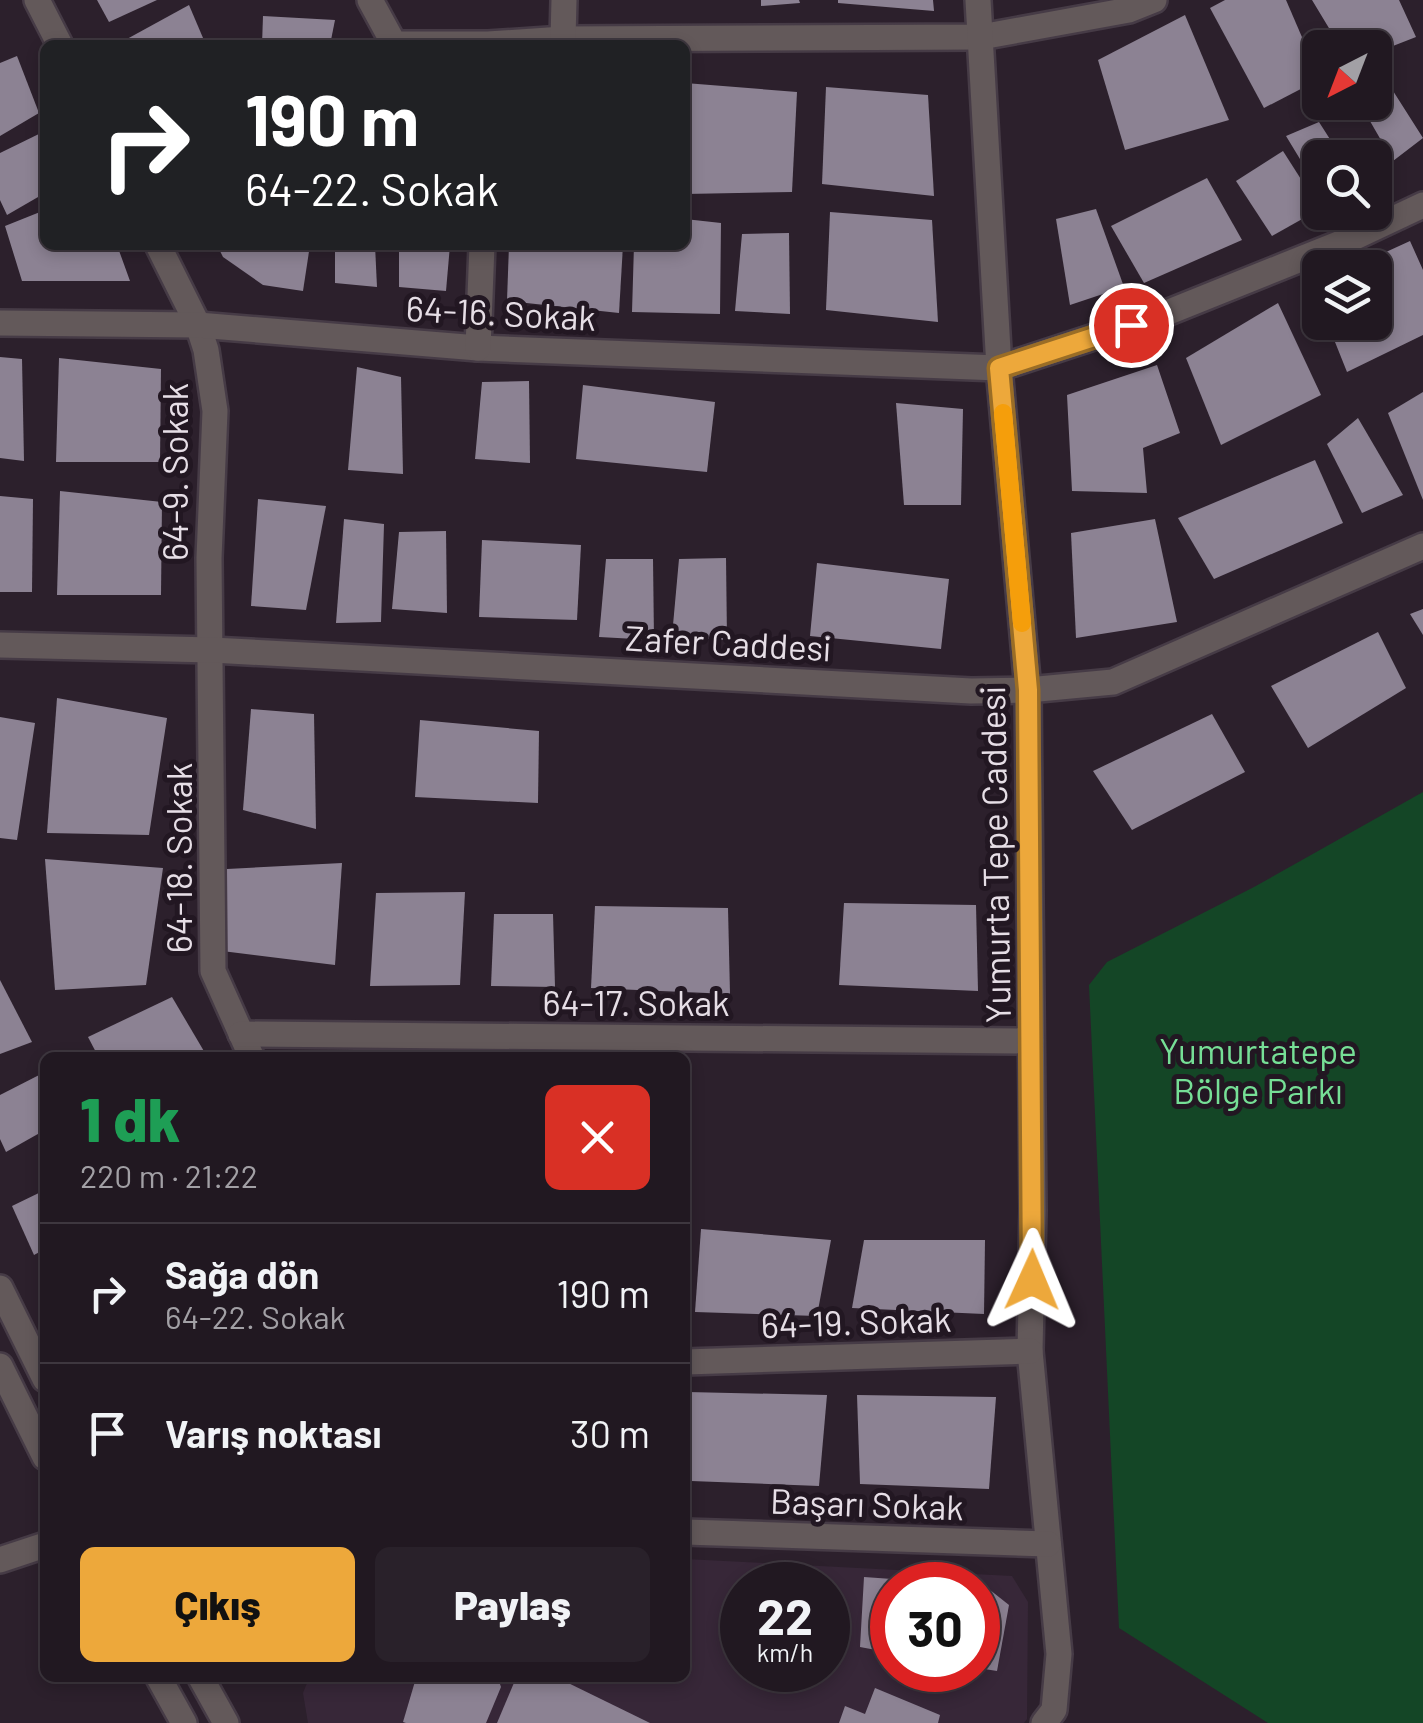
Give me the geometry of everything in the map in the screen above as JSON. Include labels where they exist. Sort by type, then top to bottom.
[{"type":"street","points":[[38,0],[58,40]]},
{"type":"street","points":[[370,0],[392,40]]},
{"type":"street","points":[[563,39],[564,0]]},
{"type":"street","name":"Yumurta Tepe Caddesi","points":[[978,0],[999,368],[1028,690],[1033,1210],[1030,1351],[1059,1654],[1049,1716]]},
{"type":"street","points":[[550,40],[981,38],[1129,10],[1154,0]]},
{"type":"street","points":[[999,368],[1164,314],[1354,238],[1423,205]]},
{"type":"street","name":"64-9. Sokak","points":[[161,250],[198,324],[215,411],[209,558],[212,650]]},
{"type":"street","points":[[478,348],[482,250]]},
{"type":"street","name":"64-16. Sokak","points":[[0,323],[198,324],[478,348],[999,368]]},
{"type":"street","name":"Zafer Caddesi","points":[[0,645],[212,650],[972,691],[1028,690],[1113,682],[1423,546]]},
{"type":"street","name":"64-18. Sokak","points":[[212,650],[213,970],[246,1046]]},
{"type":"street","name":"64-17. Sokak","points":[[246,1046],[1032,1040]]},
{"type":"street","points":[[0,1288],[40,1369]]},
{"type":"street","name":"64-19. Sokak","points":[[690,1362],[1030,1351]]},
{"type":"street","points":[[0,1366],[40,1448]]},
{"type":"street","name":"Başarı Sokak","points":[[690,1532],[1048,1544]]},
{"type":"street","points":[[0,1560],[40,1547]]},
{"type":"street","points":[[161,1682],[184,1723]]},
{"type":"street","points":[[206,1682],[226,1723]]},
{"type":"shaded area","points":[[690,1559],[743,1562],[720,1562],[720,1692],[850,1692],[850,1568],[870,1569],[870,1692],[1000,1692],[1000,1575],[1012,1576],[1028,1602],[1024,1723],[308,1723],[303,1693],[307,1682],[690,1682]]},
{"type":"green space","name":"Yumurtatepe Bölge Parkı","points":[[1423,792],[1423,1723],[1268,1723],[1119,1628],[1089,985],[1107,962],[1254,887]]},
{"type":"building","points":[[97,0],[157,0],[109,22]]},
{"type":"building","points":[[761,0],[799,0],[800,3],[761,6]]},
{"type":"building","points":[[933,0],[934,11],[838,3]]},
{"type":"building","points":[[1225,0],[1286,0],[1302,37],[1302,88],[1264,108],[1210,8]]},
{"type":"building","points":[[1312,0],[1399,0],[1416,37],[1392,46],[1392,30],[1330,30]]},
{"type":"building","points":[[189,5],[204,40],[125,40]]},
{"type":"building","points":[[1185,15],[1229,120],[1125,150],[1098,60]]},
{"type":"building","points":[[263,16],[335,20],[331,40],[262,40]]},
{"type":"building","points":[[17,56],[39,113],[0,136],[0,63]]},
{"type":"building","points":[[690,83],[797,92],[792,192],[690,194]]},
{"type":"building","points":[[826,87],[928,95],[934,196],[822,184]]},
{"type":"building","points":[[1392,89],[1423,138],[1393,161],[1392,140],[1381,140],[1369,120],[1392,120]]},
{"type":"building","points":[[1319,122],[1330,140],[1302,140],[1302,162],[1286,136]]},
{"type":"building","points":[[40,133],[40,196],[7,215],[0,200],[0,153]]},
{"type":"building","points":[[1283,151],[1302,181],[1302,219],[1272,236],[1236,181]]},
{"type":"building","points":[[1207,178],[1242,240],[1144,283],[1111,226]]},
{"type":"building","points":[[1096,209],[1124,287],[1070,305],[1056,219]]},
{"type":"building","points":[[40,212],[40,250],[119,250],[130,281],[22,281],[5,226]]},
{"type":"building","points":[[830,212],[932,220],[938,322],[826,310]]},
{"type":"building","points":[[690,220],[721,223],[720,314],[632,312],[634,250],[690,250]]},
{"type":"building","points":[[789,233],[790,314],[735,311],[742,234]]},
{"type":"building","points":[[1410,241],[1423,270],[1423,335],[1347,372],[1334,340],[1392,340],[1390,250]]},
{"type":"building","points":[[220,250],[309,250],[303,291],[263,285],[223,257]]},
{"type":"building","points":[[335,250],[375,250],[377,287],[335,283]]},
{"type":"building","points":[[399,250],[450,250],[446,291],[399,287]]},
{"type":"building","points":[[509,250],[623,250],[619,313],[507,301]]},
{"type":"building","points":[[1278,303],[1321,395],[1221,445],[1186,358]]},
{"type":"building","points":[[0,357],[22,359],[24,461],[0,458]]},
{"type":"building","points":[[59,358],[161,369],[160,462],[56,462]]},
{"type":"building","points":[[1157,365],[1180,433],[1143,448],[1147,493],[1072,491],[1067,395]]},
{"type":"building","points":[[357,367],[401,377],[403,474],[348,470]]},
{"type":"building","points":[[529,381],[530,463],[475,459],[482,382]]},
{"type":"building","points":[[583,385],[715,402],[707,472],[576,459]]},
{"type":"building","points":[[1423,392],[1423,500],[1388,413]]},
{"type":"building","points":[[896,403],[963,409],[961,505],[904,505]]},
{"type":"building","points":[[1358,418],[1403,495],[1362,513],[1327,444]]},
{"type":"building","points":[[1315,460],[1343,523],[1214,579],[1178,518]]},
{"type":"building","points":[[60,491],[162,502],[161,595],[57,595]]},
{"type":"building","points":[[0,496],[33,499],[32,592],[0,592]]},
{"type":"building","points":[[258,499],[326,506],[306,610],[251,606]]},
{"type":"building","points":[[344,519],[384,524],[381,622],[336,623]]},
{"type":"building","points":[[1155,519],[1177,622],[1076,638],[1071,533]]},
{"type":"building","points":[[446,531],[447,613],[392,609],[399,532]]},
{"type":"building","points":[[482,540],[581,545],[577,620],[479,617]]},
{"type":"building","points":[[726,558],[727,640],[672,636],[679,559]]},
{"type":"building","points":[[606,559],[653,559],[654,640],[599,637]]},
{"type":"building","points":[[817,563],[949,579],[941,649],[810,636]]},
{"type":"building","points":[[1423,609],[1423,635],[1410,614]]},
{"type":"building","points":[[1378,632],[1406,688],[1308,748],[1271,686]]},
{"type":"building","points":[[57,698],[167,718],[149,835],[47,833]]},
{"type":"building","points":[[251,709],[314,714],[316,829],[243,810]]},
{"type":"building","points":[[1212,714],[1245,772],[1132,830],[1093,771]]},
{"type":"building","points":[[0,717],[35,723],[17,840],[0,838]]},
{"type":"building","points":[[420,720],[539,731],[538,803],[415,797]]},
{"type":"building","points":[[45,859],[163,868],[146,985],[55,990]]},
{"type":"building","points":[[342,863],[335,965],[222,951],[227,869]]},
{"type":"building","points":[[465,892],[460,985],[370,986],[376,893]]},
{"type":"building","points":[[844,903],[976,905],[978,991],[839,985]]},
{"type":"building","points":[[595,906],[728,908],[730,994],[591,988]]},
{"type":"building","points":[[494,914],[553,914],[555,987],[491,986]]},
{"type":"building","points":[[0,980],[32,1042],[0,1054]]},
{"type":"building","points":[[172,997],[204,1052],[96,1052],[88,1037]]},
{"type":"building","points":[[40,1075],[40,1133],[6,1152],[0,1139],[0,1095]]},
{"type":"building","points":[[40,1192],[40,1252],[34,1255],[12,1206]]},
{"type":"building","points":[[701,1229],[831,1240],[817,1316],[695,1312]]},
{"type":"building","points":[[864,1240],[985,1240],[984,1314],[852,1308]]},
{"type":"building","points":[[690,1392],[827,1395],[819,1486],[691,1481]]},
{"type":"building","points":[[857,1395],[996,1397],[989,1489],[860,1484]]},
{"type":"building","points":[[864,1577],[870,1577],[870,1649],[860,1647]]},
{"type":"building","points":[[1000,1598],[1009,1605],[1000,1654]]},
{"type":"building","points":[[415,1682],[499,1682],[501,1687],[486,1723],[403,1722]]},
{"type":"building","points":[[514,1682],[566,1682],[650,1723],[497,1723]]},
{"type":"building","points":[[873,1692],[885,1692],[940,1715],[938,1723],[839,1723],[845,1706],[865,1714]]},
{"type":"slow traffic","points":[[1003,413],[1022,623]]},
{"type":"route","points":[[1032,1280],[1028,690],[999,368],[1131,325]]}]
